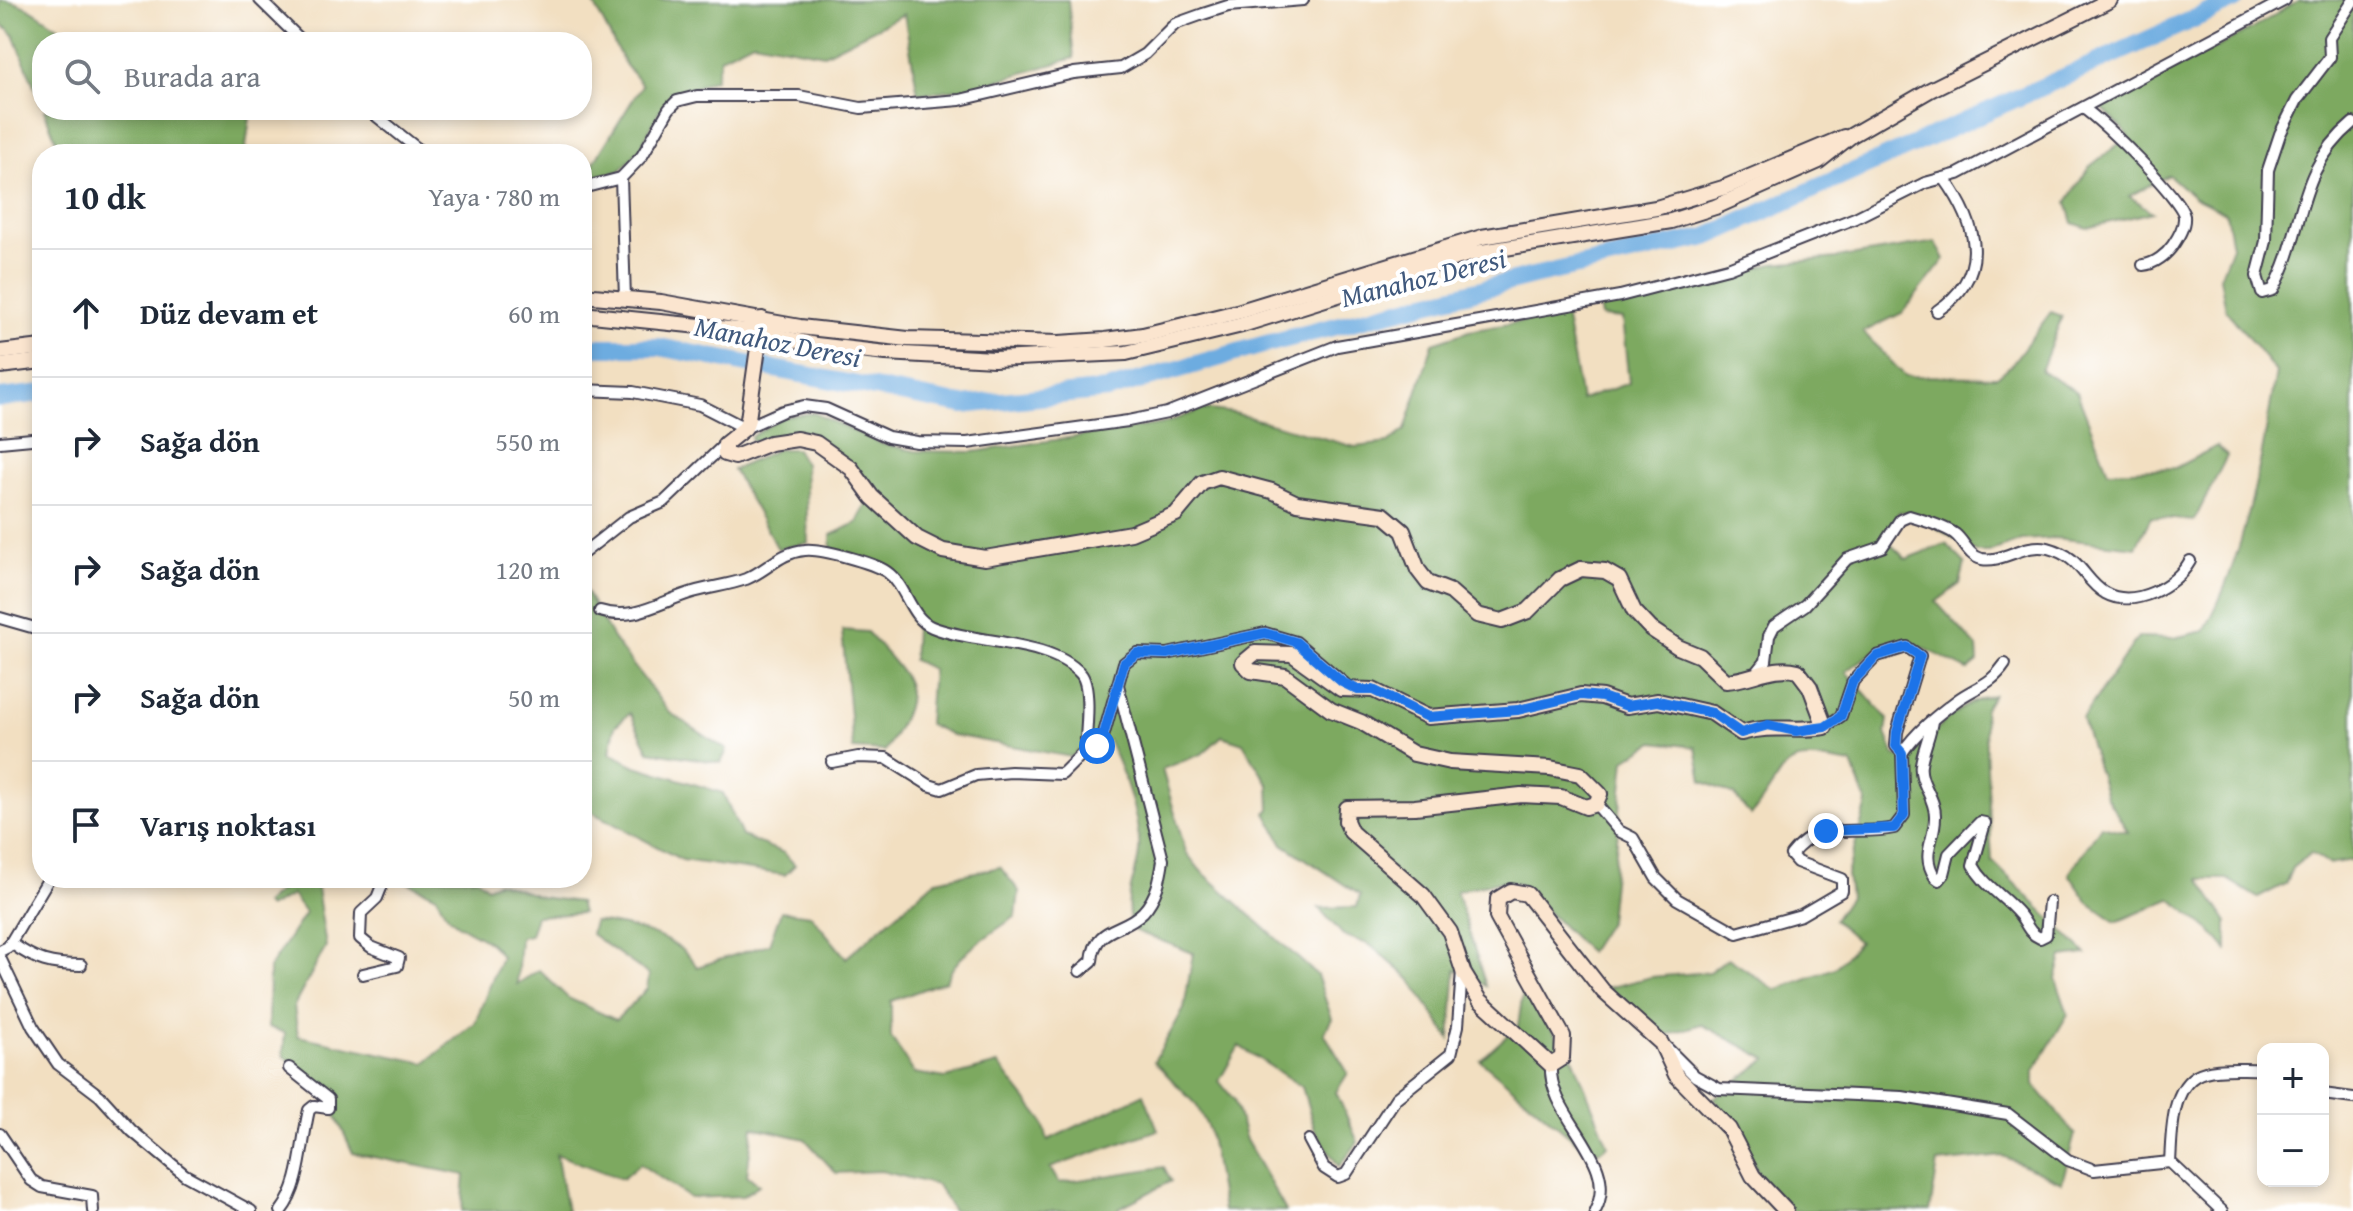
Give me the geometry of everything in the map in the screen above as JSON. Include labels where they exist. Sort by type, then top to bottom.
[{"type":"street","points":[[260,0],[293,32]]},
{"type":"street","points":[[592,185],[621,178],[642,156],[669,109],[677,101],[697,96],[799,96],[861,108],[960,100],[1074,73],[1121,68],[1145,54],[1175,24],[1215,10],[1303,0]]},
{"type":"street","points":[[592,296],[625,298],[816,345],[886,353],[994,359],[1126,353],[1242,325],[1469,254],[1671,221],[1715,207],[1819,161],[1852,135],[1930,90],[2110,0]]},
{"type":"street","points":[[592,546],[629,517],[664,502],[747,424],[783,411],[804,406],[826,409],[888,437],[917,442],[967,443],[1128,421],[1167,413],[1337,346],[1620,296],[1728,268],[1855,218],[1925,183],[1999,154],[2285,0]]},
{"type":"street","points":[[2353,1],[2329,38],[2330,57],[2297,100],[2280,134],[2268,170],[2266,241],[2257,276],[2262,293],[2273,290],[2283,273],[2315,166],[2334,139],[2353,123]]},
{"type":"street","points":[[2083,108],[2098,117],[2133,151],[2152,177],[2177,198],[2184,214],[2183,226],[2171,249],[2143,265]]},
{"type":"street","points":[[382,120],[412,144]]},
{"type":"street","points":[[621,178],[625,298]]},
{"type":"street","points":[[1937,311],[1953,300],[1972,274],[1974,243],[1967,212],[1944,178]]},
{"type":"street","points":[[592,315],[759,332]]},
{"type":"street","points":[[747,424],[759,332]]},
{"type":"street","points":[[0,352],[32,348]]},
{"type":"street","points":[[0,366],[32,362]]},
{"type":"street","points":[[592,390],[633,392],[700,405],[747,424]]},
{"type":"street","points":[[0,442],[32,439]]},
{"type":"street","points":[[725,444],[725,454],[735,457],[770,443],[797,439],[816,443],[851,468],[872,497],[917,538],[943,551],[985,558],[1131,533],[1176,514],[1202,483],[1219,477],[1272,491],[1297,503],[1384,515],[1403,531],[1418,570],[1428,583],[1451,592],[1477,615],[1502,621],[1528,611],[1560,579],[1570,574],[1581,569],[1605,571],[1619,579],[1634,611],[1651,629],[1678,647],[1700,656],[1726,681],[1752,677],[1780,666],[1798,671],[1810,687],[1825,727]]},
{"type":"street","points":[[1752,677],[1766,661],[1769,636],[1774,626],[1805,605],[1847,559],[1882,547],[1900,520],[1909,516],[1955,533],[1973,556],[1986,560],[2024,548],[2046,547],[2079,562],[2104,592],[2122,598],[2158,591],[2182,575],[2190,561]]},
{"type":"street","points":[[600,611],[616,616],[635,614],[691,593],[746,579],[782,555],[808,549],[849,558],[887,572],[906,595],[919,619],[934,628],[999,641],[1069,662],[1084,677],[1088,717],[1085,751]]},
{"type":"street","points":[[0,618],[32,627]]},
{"type":"street","points":[[832,762],[858,757],[886,758],[929,785],[942,789],[976,775],[1011,772],[1062,774],[1085,751],[1101,744],[1124,663],[1137,653],[1167,654],[1265,633],[1296,642],[1342,682],[1358,690]]},
{"type":"street","points":[[1596,804],[1600,794],[1580,774],[1550,768],[1450,762],[1414,754],[1361,722],[1331,710],[1285,676],[1251,671],[1243,663],[1255,653],[1292,654],[1341,689],[1373,690],[1428,717],[1518,710],[1581,695],[1602,697],[1627,706],[1658,701],[1712,713],[1741,733],[1768,725],[1796,731],[1825,727],[1841,716],[1853,681],[1877,656],[1907,647],[1920,656],[1897,732],[1896,746],[1902,753]]},
{"type":"street","points":[[1596,804],[1619,831],[1633,838],[1656,878],[1677,899],[1737,933],[1801,915],[1842,891],[1842,879],[1797,862],[1791,855],[1804,839],[1826,831],[1894,828],[1904,815],[1902,753],[1915,733],[1956,701],[1993,681],[2005,664]]},
{"type":"street","points":[[1080,971],[1092,961],[1093,950],[1103,933],[1141,914],[1159,886],[1163,860],[1118,683]]},
{"type":"street","points":[[1932,721],[1921,762],[1921,776],[1936,816],[1926,853],[1935,877],[1939,880],[1944,874],[1949,854],[1980,822],[1985,823],[1985,832],[1973,865],[1980,879],[2016,910],[2031,934],[2040,938],[2046,935],[2049,902]]},
{"type":"street","points":[[1595,1211],[1601,1199],[1595,1163],[1590,1149],[1553,1095],[1551,1065],[1480,1000],[1462,968],[1450,932],[1423,895],[1351,832],[1346,821],[1347,808],[1415,807],[1521,795],[1561,797],[1586,807],[1596,804]]},
{"type":"street","points":[[0,951],[11,943],[43,888]]},
{"type":"street","points":[[363,974],[397,966],[399,958],[371,947],[360,938],[361,913],[377,898],[381,888]]},
{"type":"street","points":[[1551,1065],[1562,1058],[1563,1036],[1497,917],[1498,899],[1511,891],[1527,894],[1603,991],[1695,1076],[1719,1089],[1902,1097],[2008,1114],[2068,1160],[2094,1170],[2170,1162],[2222,1211]]},
{"type":"street","points":[[11,943],[36,961],[51,965],[81,965]]},
{"type":"street","points":[[0,958],[33,1027],[58,1064],[100,1096],[132,1131],[185,1175],[251,1211]]},
{"type":"street","points":[[1309,1140],[1324,1168],[1338,1177],[1346,1174],[1396,1098],[1451,1054],[1458,1026],[1462,968]]},
{"type":"street","points":[[1661,1043],[1676,1075],[1729,1129],[1753,1176],[1786,1211]]},
{"type":"street","points":[[281,1211],[288,1202],[302,1154],[309,1110],[314,1106],[328,1108],[328,1099],[289,1068]]},
{"type":"street","points":[[2170,1162],[2175,1106],[2188,1085],[2203,1072],[2257,1069]]},
{"type":"street","points":[[2329,1095],[2353,1098]]},
{"type":"street","points":[[0,1134],[31,1180],[56,1191],[92,1196],[93,1211]]},
{"type":"green space","points":[[0,0],[11,1],[32,10],[66,32],[32,32],[32,81],[14,35],[0,23]]},
{"type":"green space","points":[[592,0],[1068,0],[1074,58],[975,87],[918,94],[904,14],[824,54],[753,41],[721,57],[715,79],[673,96],[659,111],[640,149],[620,171],[592,176],[592,165],[642,85],[624,63]]},
{"type":"green space","points":[[2299,0],[2346,0],[2344,3],[2353,11],[2353,860],[2328,864],[2311,853],[2292,868],[2285,884],[2258,898],[2227,879],[2199,879],[2227,922],[2227,950],[2210,930],[2171,899],[2116,922],[2089,903],[2069,874],[2101,826],[2128,832],[2106,796],[2082,719],[2138,637],[2173,638],[2204,631],[2231,571],[2241,539],[2258,471],[2276,372],[2226,310],[2220,277],[2232,246],[2226,213],[2195,198],[2169,175],[2129,196],[2152,212],[2087,228],[2073,223],[2067,202],[2089,167],[2129,136],[2101,107],[2250,30]]},
{"type":"green space","points":[[48,120],[250,120],[246,144],[59,144]]},
{"type":"green space","points":[[1935,242],[1945,259],[1902,313],[1863,332],[1905,376],[1997,377],[2010,366],[2051,312],[2062,316],[2041,371],[2077,392],[2108,471],[2175,468],[2217,446],[2227,456],[2194,521],[2151,517],[2136,547],[2054,538],[2022,540],[1989,552],[1976,552],[1911,512],[1899,512],[1883,537],[1906,559],[1946,544],[1965,563],[1960,584],[1936,602],[1977,647],[1978,662],[1968,670],[1906,643],[1880,649],[1846,672],[1888,719],[1886,733],[1895,756],[1909,759],[1957,712],[1993,695],[1984,710],[1992,861],[2086,954],[2062,957],[2056,979],[2068,1014],[2034,1071],[2034,1085],[2075,1134],[2062,1182],[2003,1156],[1938,1163],[1930,1211],[1793,1211],[1759,1176],[1741,1135],[1714,1098],[1767,1059],[1701,1024],[1667,1035],[1607,988],[1651,977],[1709,972],[1728,958],[1776,990],[1835,968],[1859,942],[1834,920],[1850,897],[1847,874],[1867,803],[1852,764],[1809,759],[1788,764],[1751,816],[1734,795],[1702,781],[1696,747],[1654,742],[1625,760],[1609,921],[1589,952],[1518,883],[1495,882],[1456,891],[1486,986],[1456,969],[1450,1039],[1410,979],[1370,945],[1343,935],[1319,908],[1357,907],[1360,895],[1283,844],[1266,813],[1270,809],[1269,785],[1243,743],[1222,736],[1202,754],[1162,769],[1186,852],[1200,870],[1317,975],[1332,1019],[1324,1033],[1348,1073],[1336,1092],[1358,1142],[1339,1167],[1315,1130],[1302,1087],[1239,1046],[1219,1081],[1234,1100],[1246,1140],[1286,1211],[1223,1211],[1209,1130],[1197,1106],[1154,1061],[1184,1009],[1193,953],[1133,930],[1128,905],[1139,840],[1128,788],[1108,740],[1096,737],[1071,757],[952,735],[928,724],[932,669],[913,660],[915,630],[891,571],[831,548],[831,535],[857,523],[875,487],[826,443],[802,433],[752,442],[751,437],[784,416],[814,413],[882,444],[915,451],[973,452],[1162,424],[1204,409],[1234,413],[1355,447],[1388,443],[1405,430],[1433,343],[1469,331],[1565,314],[1581,400],[1629,383],[1622,319],[1601,317],[1599,307],[1660,295],[1772,264],[1837,258]]},
{"type":"green space","points":[[778,449],[796,449],[805,464],[808,543],[778,549],[733,470]]},
{"type":"green space","points":[[592,602],[614,640],[669,712],[727,750],[721,763],[649,751],[630,713],[615,726],[610,753],[636,766],[723,793],[742,836],[784,853],[795,865],[785,875],[682,860],[592,812]]},
{"type":"green space","points":[[842,630],[867,632],[904,676],[908,687],[905,713],[885,751],[853,749]]},
{"type":"green space","points":[[1000,867],[1019,891],[1016,916],[966,953],[946,981],[891,1001],[891,1037],[914,1073],[946,1078],[998,1064],[1042,1120],[1048,1140],[1144,1094],[1158,1130],[1050,1168],[1059,1183],[1164,1167],[1171,1181],[1119,1208],[1120,1211],[953,1211],[937,1185],[881,1171],[836,1173],[805,1139],[753,1127],[747,1175],[759,1185],[743,1196],[690,1198],[640,1164],[622,1179],[556,1154],[567,1211],[462,1211],[465,1175],[353,1153],[335,1114],[334,1099],[283,1055],[285,1033],[268,1027],[269,968],[305,913],[292,895],[268,908],[264,904],[282,888],[317,888],[326,946],[294,1006],[298,1036],[425,1063],[475,1023],[501,957],[487,941],[451,919],[437,896],[420,888],[515,888],[541,897],[579,902],[582,913],[536,916],[530,935],[520,937],[517,984],[539,970],[568,998],[616,1020],[647,989],[649,975],[591,934],[594,921],[652,934],[678,947],[697,967],[769,944],[781,911],[811,915],[846,958],[936,880]]},
{"type":"green space","points":[[1523,991],[1574,1060],[1608,1145],[1600,1151],[1584,1148],[1480,1060],[1518,1026]]},
{"type":"waterway","name":"Manahoz Deresi","points":[[592,347],[659,347],[963,405],[1107,390],[1266,344],[1533,276],[1707,237],[2236,0]]},
{"type":"waterway","name":"Manahoz Deresi","points":[[0,398],[32,394]]},
{"type":"route","points":[[1097,746],[1101,744],[1124,663],[1129,657],[1137,653],[1167,654],[1248,634],[1284,636],[1320,661],[1342,682],[1358,690],[1373,690],[1428,717],[1518,710],[1581,695],[1602,697],[1627,706],[1658,701],[1712,713],[1727,727],[1741,733],[1768,725],[1796,731],[1825,727],[1841,716],[1853,681],[1877,656],[1907,647],[1920,656],[1897,732],[1896,746],[1902,753],[1904,815],[1894,828],[1879,832],[1826,831]]}]
